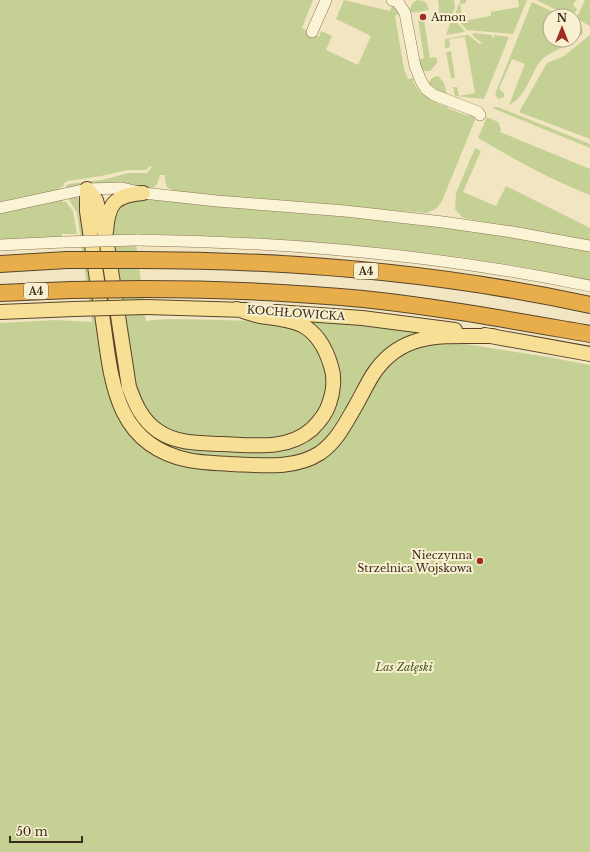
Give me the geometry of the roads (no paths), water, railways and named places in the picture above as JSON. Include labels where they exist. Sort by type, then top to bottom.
[{"type":"highway","name":"A4","points":[[0,264],[67,260],[201,260],[247,262],[373,271],[465,283],[590,305]]},
{"type":"highway","name":"A4","points":[[0,293],[143,289],[253,291],[363,299],[451,310],[590,334]]},
{"type":"main road","points":[[87,189],[96,200],[106,238],[128,387],[135,405],[144,419],[157,431],[170,438],[188,442],[264,446],[281,444],[295,440],[309,432],[319,423],[327,409],[333,388],[332,369],[328,355],[314,334],[301,325],[284,320],[259,316],[237,309]]},
{"type":"main road","points":[[87,189],[87,211],[107,354],[116,395],[122,410],[133,429],[160,451],[173,456],[204,463],[276,465],[290,464],[304,460],[319,454],[332,443],[342,429],[376,371],[385,359],[398,349],[411,342],[428,337],[493,336]]},
{"type":"main road","points":[[106,238],[107,219],[112,205],[121,196],[143,193]]},
{"type":"main road","name":"KOCHŁOWICKA","points":[[0,312],[74,308],[146,307],[237,309],[362,318],[428,326],[493,336],[590,354]]},
{"type":"street","points":[[312,32],[326,0]]},
{"type":"street","points":[[392,0],[398,2],[405,13],[415,66],[426,88],[434,95],[478,112],[480,115]]},
{"type":"street","points":[[0,208],[87,189],[122,188],[143,193],[217,201],[400,216],[512,232],[590,246]]},
{"type":"street","points":[[0,245],[137,240],[252,243],[356,251],[457,262],[590,286]]},
{"type":"place","name":"Amon","points":[[423,17]]},
{"type":"place","name":"Nieczynna Strzelnica Wojskowa","points":[[480,561]]},
{"type":"park label","name":"Las Załęski","points":[[404,667]]}]
